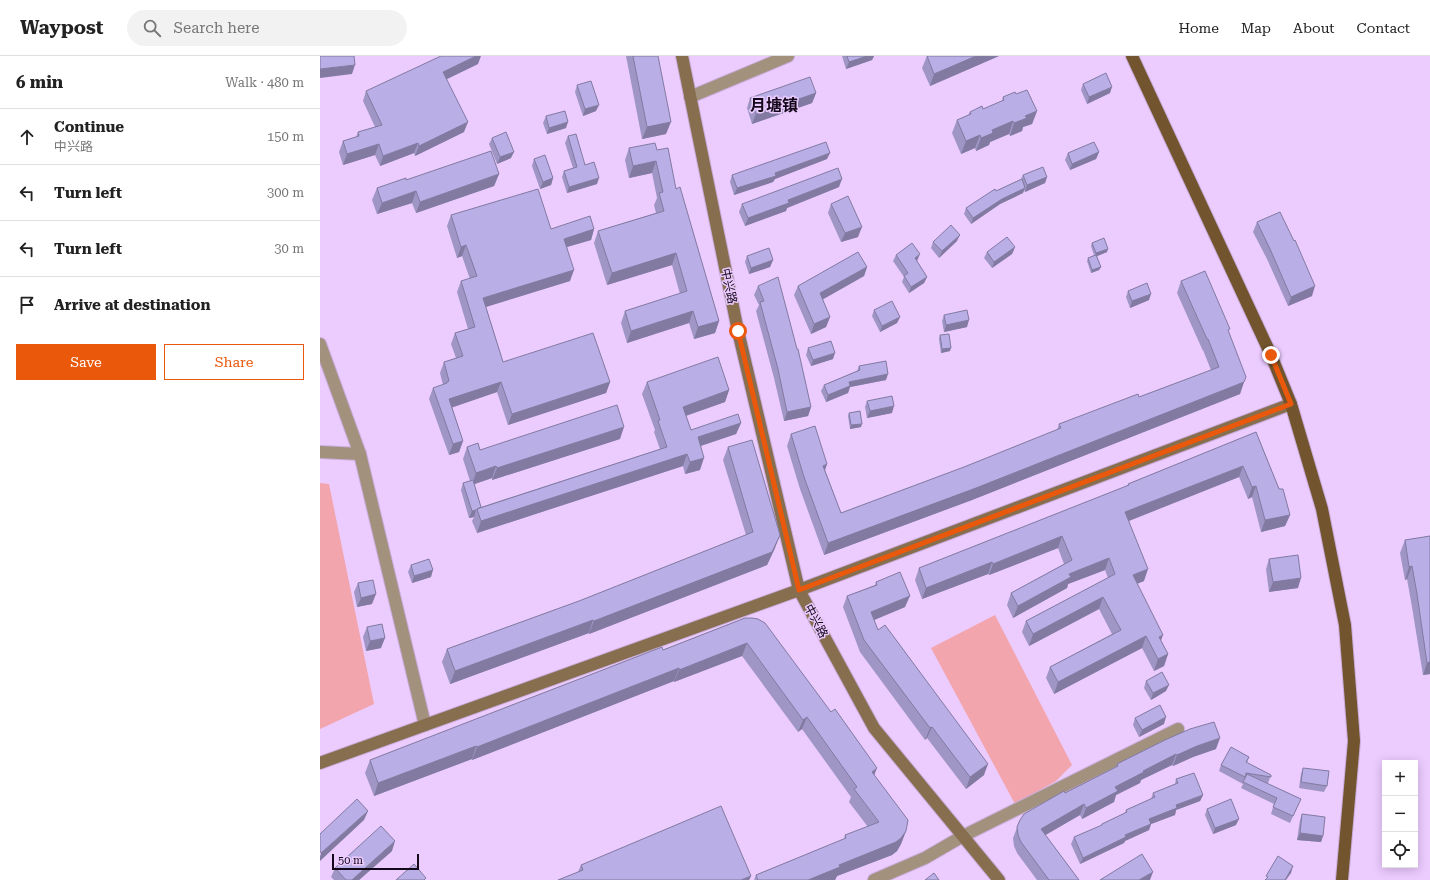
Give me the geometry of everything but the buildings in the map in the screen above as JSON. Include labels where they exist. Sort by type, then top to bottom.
[{"type":"main road","name":"中兴路","points":[[682,56],[738,331],[799,590],[874,728],[999,880]]},
{"type":"main road","points":[[1132,56],[1271,355],[1291,404],[1322,509],[1345,625],[1354,741],[1342,880]]},
{"type":"main road","points":[[320,764],[799,590],[1291,404]]},
{"type":"street","points":[[690,97],[788,56]]},
{"type":"street","points":[[320,344],[360,454],[425,725]]},
{"type":"street","points":[[320,452],[360,454]]},
{"type":"street","points":[[874,880],[925,858],[963,836],[1178,729]]},
{"type":"shaded area","points":[[320,483],[329,484],[374,704],[320,729]]},
{"type":"shaded area","points":[[995,615],[1072,765],[1056,781],[1015,804],[931,648]]},
{"type":"district","name":"月塘镇","points":[[774,105]]},
{"type":"route","points":[[738,331],[799,590],[1291,404],[1271,355]]}]
